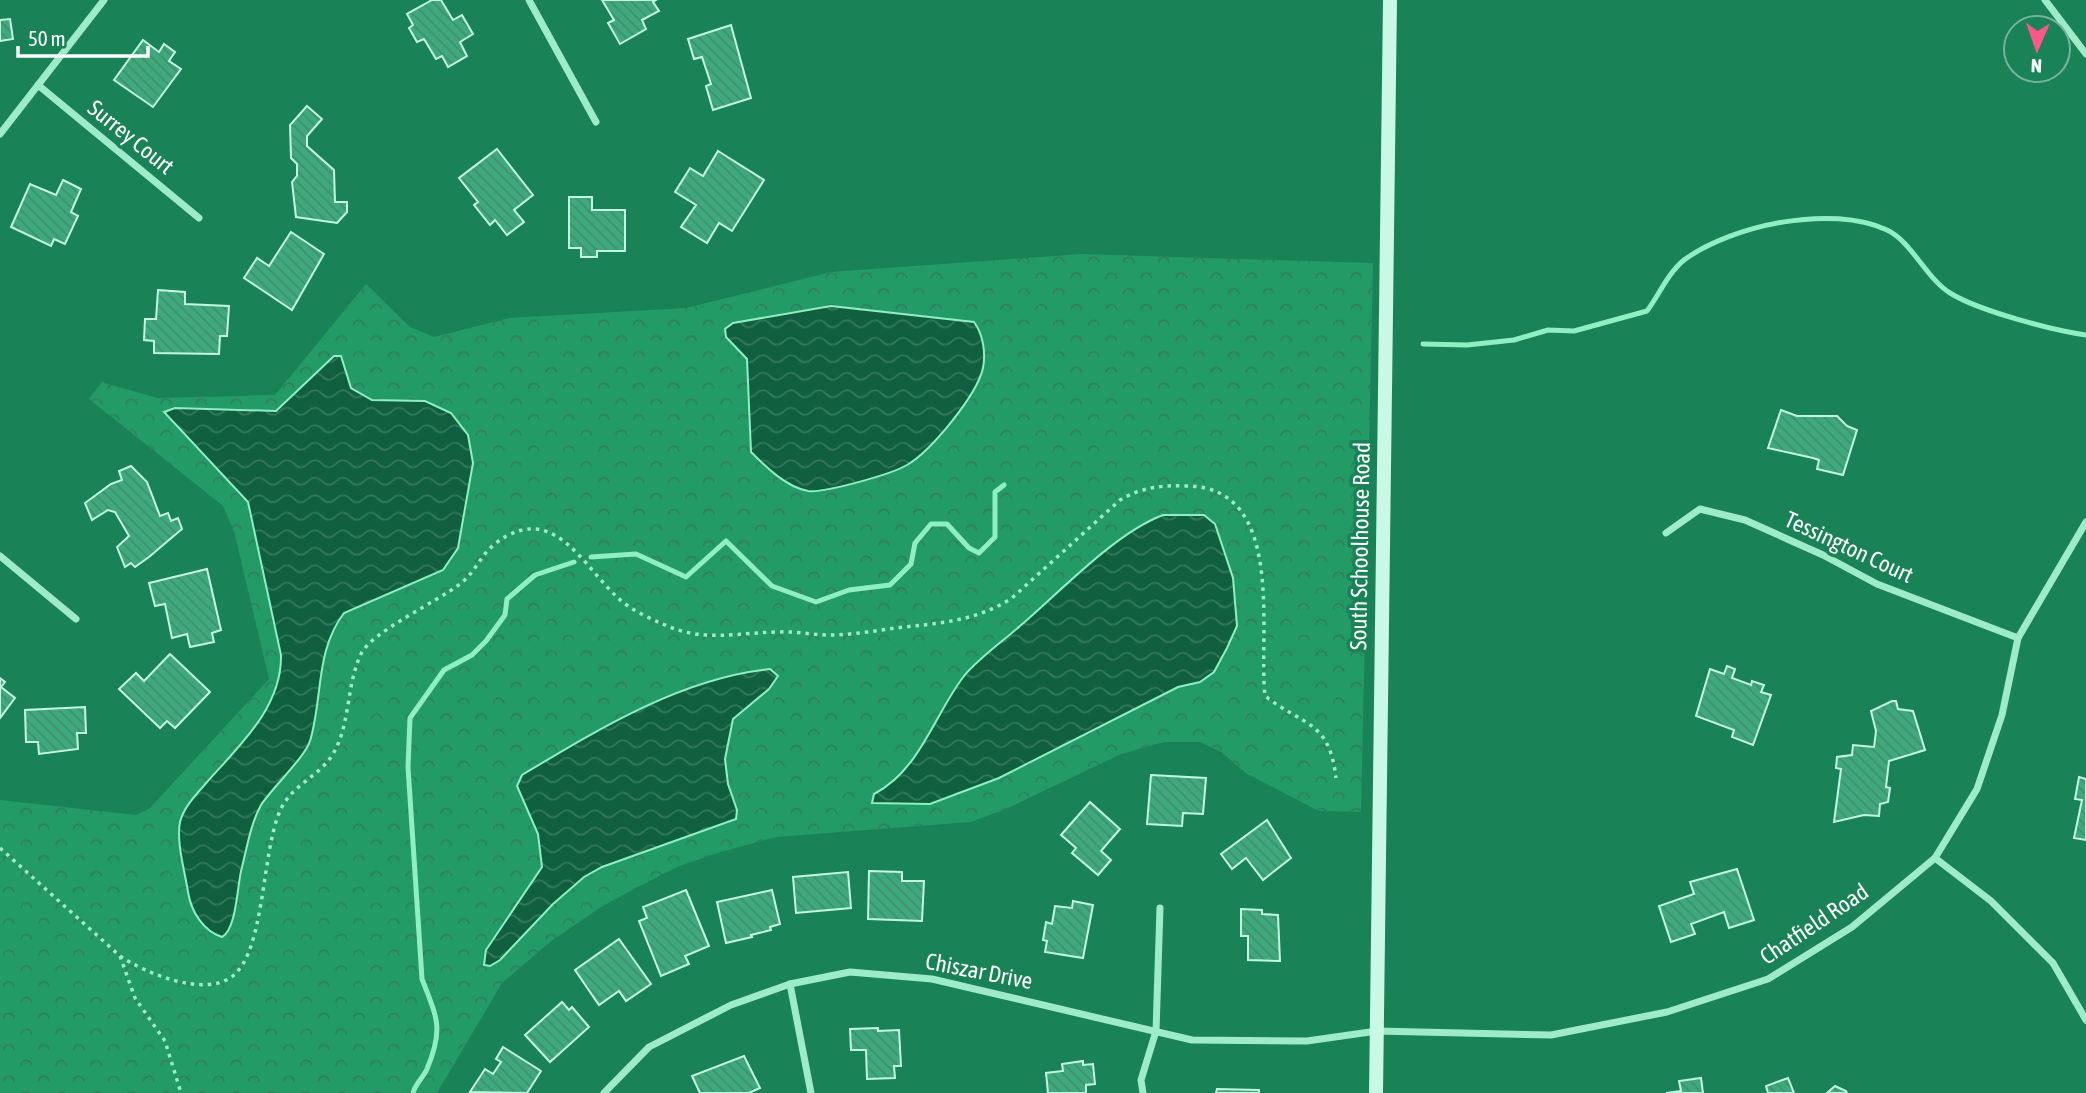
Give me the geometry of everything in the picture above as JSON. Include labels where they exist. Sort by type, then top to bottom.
[{"type":"street","points":[[0,134],[104,0]]},
{"type":"street","points":[[529,0],[596,122]]},
{"type":"street","name":"South Schoolhouse Road","points":[[1376,1093],[1390,0]]},
{"type":"street","points":[[2045,0],[2086,54]]},
{"type":"street","name":"Surrey Court","points":[[38,85],[199,218]]},
{"type":"street","name":"Tessington Court","points":[[1666,533],[1700,509],[1745,520],[1823,555],[1877,584],[2018,638]]},
{"type":"street","name":"Chatfield Road","points":[[1377,1031],[1551,1035],[1667,1012],[1768,979],[1852,928],[1935,858],[1977,789],[2002,715],[2018,638],[2086,522]]},
{"type":"street","points":[[0,556],[76,619]]},
{"type":"street","points":[[1935,858],[1991,901],[2053,963],[2086,1020]]},
{"type":"street","points":[[1143,1093],[1141,1080],[1156,1031],[1160,908]]},
{"type":"street","name":"Chiszar Drive","points":[[604,1093],[649,1047],[731,1005],[790,984],[850,972],[932,979],[1192,1040],[1307,1041],[1377,1031]]},
{"type":"street","points":[[790,984],[811,1093]]},
{"type":"path","points":[[0,848],[120,956],[138,968],[178,981],[217,983],[234,975],[245,957],[254,931],[272,833],[280,809],[290,793],[324,766],[335,748],[345,723],[362,652],[375,637],[440,599],[464,581],[495,543],[520,532],[537,530],[558,534],[620,600],[669,627],[698,636],[777,631],[829,635],[945,624],[995,609],[1012,598],[1120,500],[1136,491],[1154,486],[1188,485],[1216,491],[1241,511],[1255,543],[1265,609],[1265,696],[1317,729],[1328,741],[1336,779]]},
{"type":"path","points":[[120,956],[135,998],[165,1041],[181,1093]]},
{"type":"green space","points":[[1081,254],[1373,263],[1361,812],[1319,811],[1247,774],[1221,752],[1200,742],[1164,742],[1121,754],[1006,809],[971,822],[776,837],[679,866],[601,907],[550,942],[502,983],[437,1093],[0,1093],[0,800],[136,815],[150,808],[269,679],[234,531],[223,506],[89,399],[102,382],[157,398],[275,395],[366,284],[410,327],[434,337],[509,318],[686,308],[831,272]]},
{"type":"water","points":[[831,306],[974,322],[982,338],[984,362],[979,379],[963,407],[917,458],[899,469],[874,478],[808,491],[784,481],[751,452],[747,359],[726,337],[725,329],[733,323]]},
{"type":"water","points":[[334,356],[341,356],[351,388],[372,400],[425,401],[451,413],[468,435],[473,463],[458,548],[443,570],[344,613],[328,643],[310,741],[302,755],[261,805],[242,867],[234,916],[222,937],[204,925],[192,906],[180,848],[180,822],[191,800],[245,739],[267,708],[279,674],[281,655],[248,502],[164,412],[175,408],[276,411]]},
{"type":"water","points":[[1163,515],[1204,515],[1215,524],[1233,578],[1237,626],[1214,672],[1200,682],[1178,687],[999,778],[930,804],[872,803],[874,794],[890,784],[915,756],[953,691],[970,669],[1088,564],[1126,535]]},
{"type":"water","points":[[770,669],[778,676],[769,689],[733,719],[725,759],[728,784],[737,810],[736,819],[602,867],[584,877],[553,904],[500,960],[490,966],[484,965],[486,950],[542,867],[538,834],[517,786],[522,775],[641,708],[704,683]]},
{"type":"building","points":[[432,0],[441,0],[453,20],[462,15],[473,34],[460,42],[467,56],[448,67],[442,56],[436,59],[424,39],[417,42],[409,28],[413,25],[407,14]]},
{"type":"building","points":[[602,0],[656,0],[653,2],[659,11],[642,20],[646,29],[620,44],[608,23],[614,20]]},
{"type":"building","points":[[10,19],[13,39],[0,41],[0,20]]},
{"type":"building","points":[[731,25],[751,98],[713,110],[706,86],[711,84],[702,57],[694,59],[688,39]]},
{"type":"building","points":[[143,40],[159,52],[164,44],[175,52],[169,61],[181,69],[153,107],[114,80]]},
{"type":"building","points":[[307,106],[322,119],[307,136],[307,146],[334,170],[335,202],[347,202],[347,212],[337,223],[296,217],[292,182],[297,176],[297,164],[291,158],[290,125]]},
{"type":"building","points":[[497,149],[533,195],[514,210],[524,222],[507,235],[495,220],[490,225],[474,205],[478,202],[459,178]]},
{"type":"building","points":[[718,151],[764,180],[732,231],[719,223],[707,243],[681,227],[696,205],[675,192],[690,168],[703,176]]},
{"type":"building","points":[[63,180],[81,189],[71,212],[78,216],[65,244],[54,239],[51,246],[11,227],[30,184],[56,195]]},
{"type":"building","points":[[569,197],[592,197],[592,210],[625,210],[625,251],[597,251],[597,257],[581,257],[581,248],[569,248]]},
{"type":"building","points":[[291,232],[324,254],[292,310],[244,278],[257,258],[269,266]]},
{"type":"building","points":[[158,290],[185,292],[185,304],[229,306],[227,336],[220,336],[219,354],[154,353],[154,341],[144,340],[145,319],[156,319]]},
{"type":"building","points":[[1781,410],[1797,416],[1837,416],[1847,426],[1857,430],[1843,475],[1817,469],[1819,460],[1768,448]]},
{"type":"building","points":[[131,466],[147,482],[160,516],[168,513],[171,521],[178,518],[182,529],[135,567],[131,563],[125,567],[117,547],[129,536],[115,512],[108,510],[92,520],[85,503],[111,484],[122,480],[119,471]]},
{"type":"building","points":[[207,569],[221,630],[212,633],[214,642],[190,647],[187,634],[172,638],[165,604],[155,606],[149,583]]},
{"type":"building","points":[[170,654],[210,692],[175,728],[167,721],[160,728],[119,689],[136,673],[144,681]]},
{"type":"building","points":[[1727,666],[1735,669],[1732,678],[1751,685],[1752,681],[1764,685],[1761,692],[1771,695],[1753,745],[1732,737],[1734,730],[1696,716],[1710,669],[1724,674]]},
{"type":"building","points":[[0,678],[5,682],[1,687],[15,698],[0,718]]},
{"type":"building","points":[[1896,701],[1898,709],[1913,711],[1925,750],[1889,761],[1886,787],[1890,788],[1888,802],[1880,804],[1879,816],[1864,815],[1834,822],[1841,769],[1836,768],[1837,757],[1852,755],[1853,745],[1874,747],[1876,731],[1871,711]]},
{"type":"building","points":[[85,707],[86,733],[77,733],[78,749],[39,754],[38,742],[26,742],[25,710]]},
{"type":"building","points":[[1151,775],[1206,778],[1203,814],[1183,813],[1182,826],[1147,824]]},
{"type":"building","points":[[2079,777],[2086,779],[2086,840],[2074,838],[2082,800],[2075,799]]},
{"type":"building","points":[[1090,802],[1120,829],[1101,851],[1111,860],[1098,875],[1072,853],[1076,848],[1061,835]]},
{"type":"building","points":[[1267,820],[1291,858],[1263,880],[1246,858],[1232,869],[1221,854]]},
{"type":"building","points":[[1737,869],[1754,920],[1729,928],[1724,912],[1691,924],[1695,934],[1671,942],[1659,906],[1694,894],[1690,882]]},
{"type":"building","points":[[869,871],[902,872],[902,881],[924,881],[922,921],[868,919]]},
{"type":"building","points":[[848,872],[851,908],[796,913],[793,877]]},
{"type":"building","points":[[686,890],[709,946],[685,956],[689,964],[661,976],[639,921],[647,918],[643,907]]},
{"type":"building","points":[[772,890],[780,924],[770,927],[771,930],[751,935],[752,937],[726,943],[717,902]]},
{"type":"building","points":[[1073,901],[1093,905],[1083,958],[1045,952],[1047,941],[1043,940],[1046,922],[1052,924],[1055,906],[1072,908]]},
{"type":"building","points":[[1241,909],[1262,910],[1262,914],[1278,915],[1280,961],[1248,960],[1248,936],[1241,936]]},
{"type":"building","points":[[619,939],[651,984],[626,1001],[619,991],[599,1005],[575,970]]},
{"type":"building","points":[[562,1002],[569,1010],[572,1007],[589,1027],[550,1062],[525,1035]]},
{"type":"building","points":[[878,1028],[878,1031],[899,1030],[901,1066],[894,1066],[895,1078],[867,1079],[866,1050],[851,1050],[850,1029]]},
{"type":"building","points":[[503,1047],[541,1071],[527,1093],[470,1092],[485,1069],[493,1074],[501,1062],[496,1059]]},
{"type":"building","points":[[744,1056],[760,1088],[749,1093],[700,1093],[692,1076]]},
{"type":"building","points":[[1083,1061],[1083,1065],[1093,1064],[1095,1084],[1086,1085],[1086,1093],[1048,1093],[1046,1073],[1063,1071],[1062,1064]]},
{"type":"building","points":[[1701,1078],[1703,1093],[1666,1093],[1681,1091],[1679,1081]]},
{"type":"building","points":[[1788,1078],[1794,1093],[1768,1093],[1766,1086]]},
{"type":"building","points":[[1835,1086],[1846,1091],[1847,1093],[1827,1093]]},
{"type":"building","points":[[1217,1089],[1259,1090],[1259,1093],[1216,1093]]},
{"type":"waterway","points":[[1423,344],[1467,345],[1514,340],[1548,330],[1574,331],[1647,311],[1678,265],[1704,248],[1755,228],[1811,219],[1864,222],[1887,230],[1903,242],[1942,287],[1963,300],[2016,319],[2086,335]]},
{"type":"waterway","points":[[591,557],[636,554],[686,577],[726,541],[772,586],[816,602],[849,590],[890,585],[911,564],[915,543],[931,524],[947,524],[969,548],[979,553],[995,537],[995,492],[1004,485]]},
{"type":"waterway","points":[[413,1093],[427,1069],[437,1033],[435,1014],[422,979],[408,767],[410,718],[444,670],[472,655],[486,641],[505,615],[507,599],[535,575],[574,562]]}]
